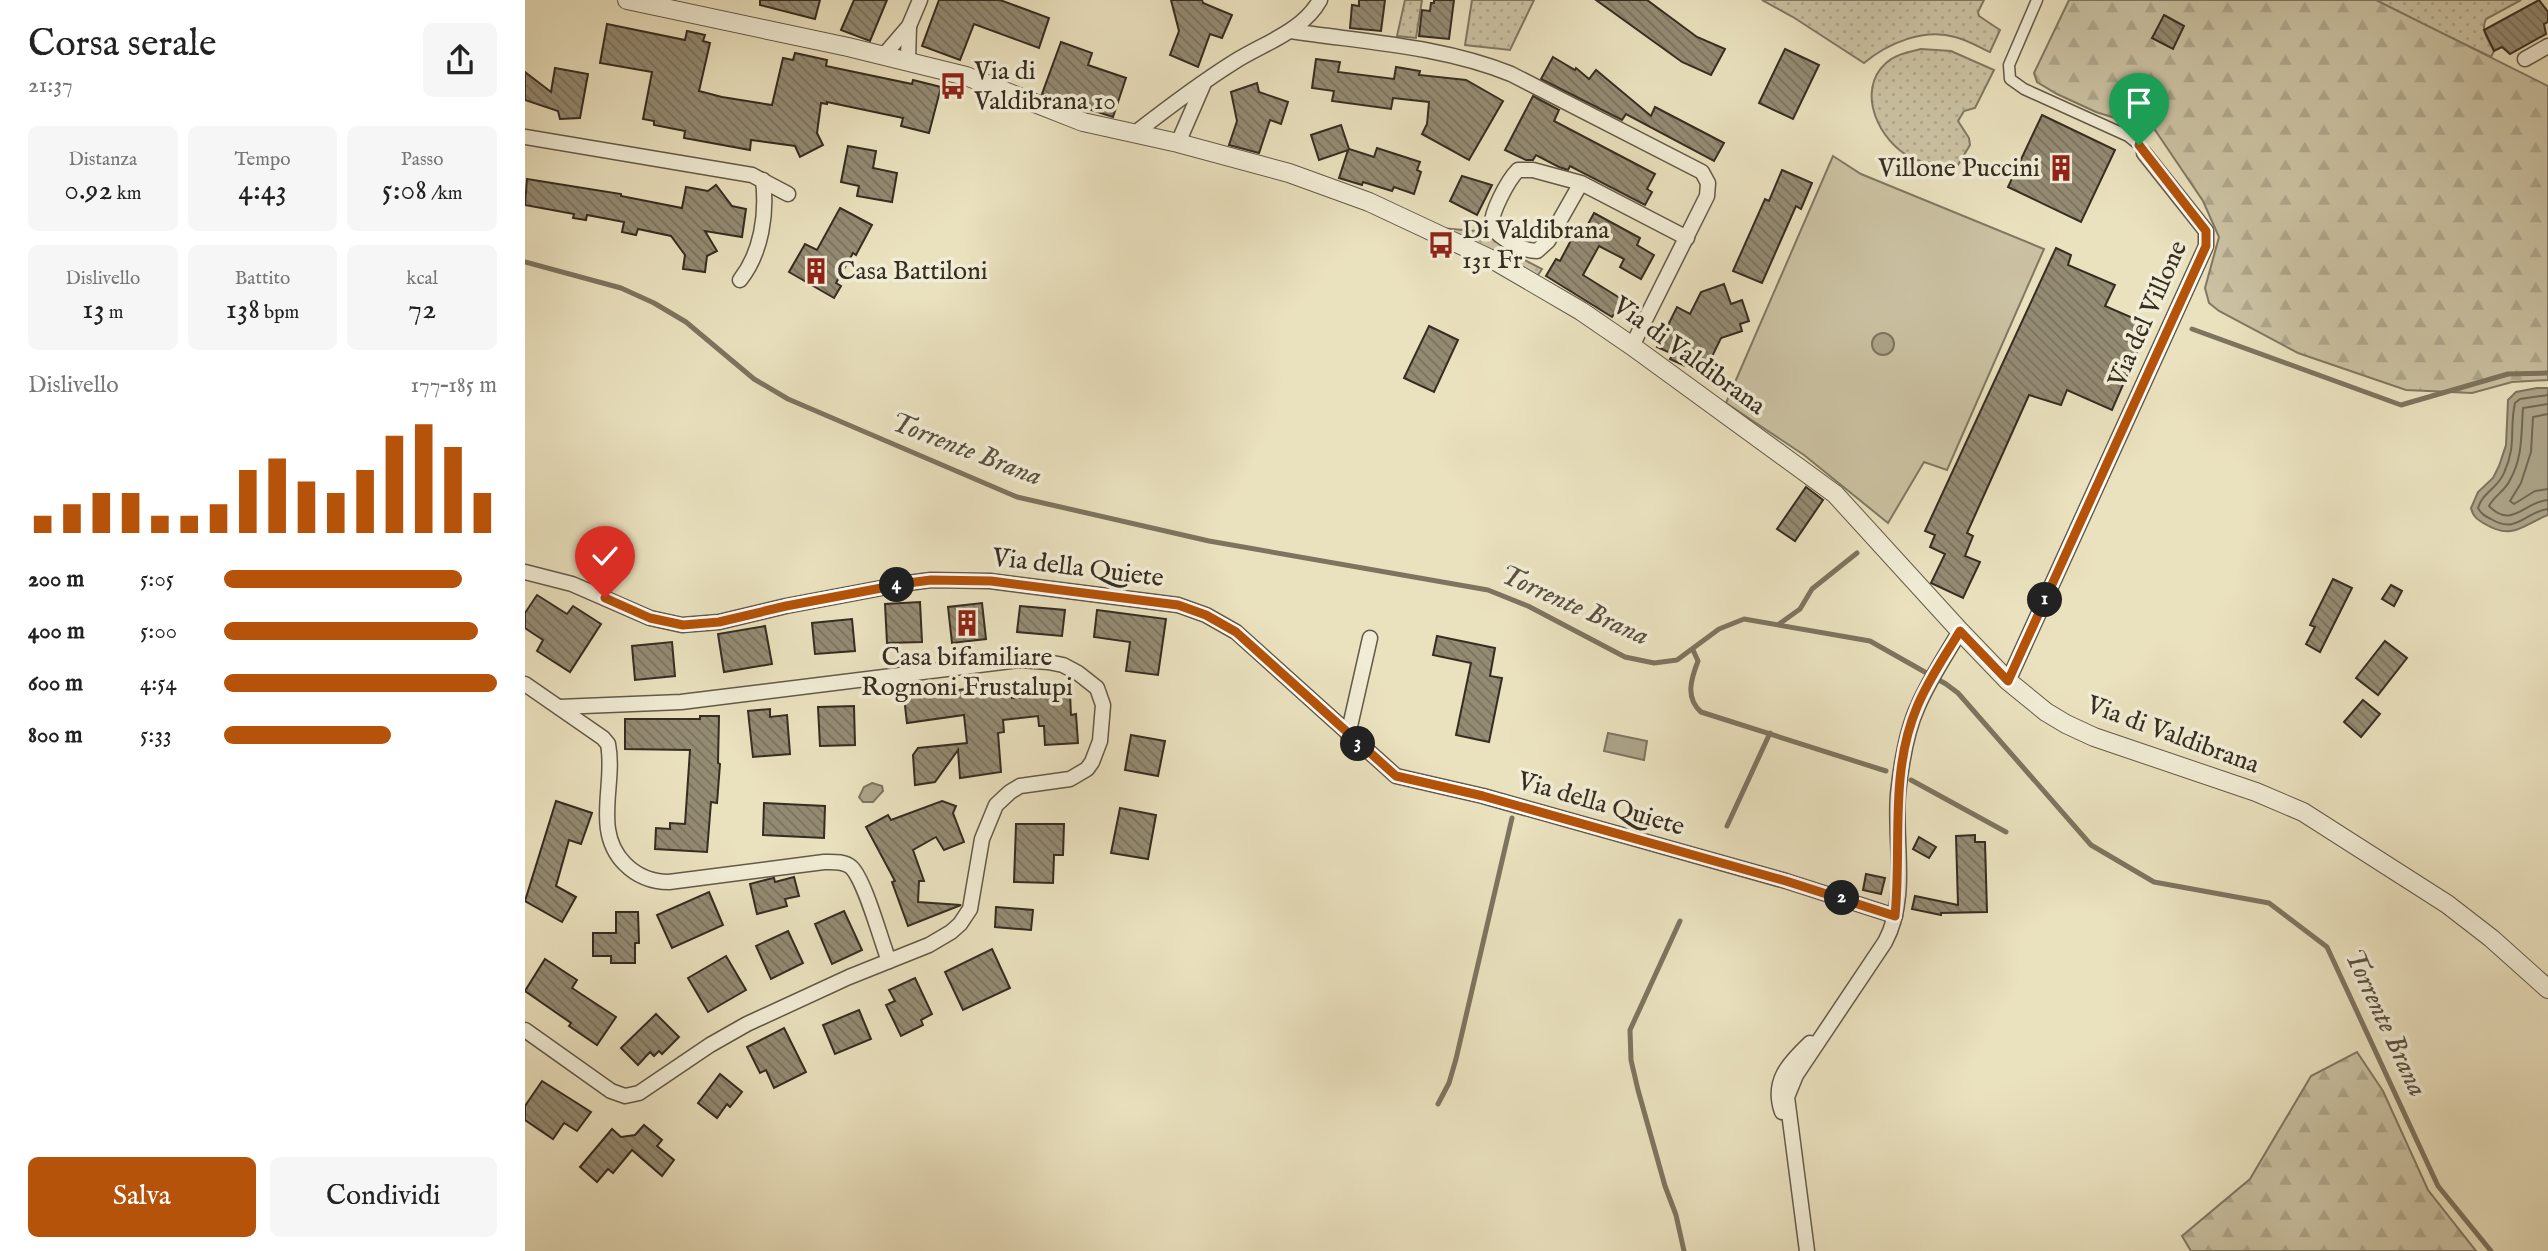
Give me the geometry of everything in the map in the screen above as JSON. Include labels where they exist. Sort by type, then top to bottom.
[{"type":"street","name":"Via di Valdibrana","points":[[627,0],[884,55],[966,76],[1083,122],[1178,143],[1311,181],[1407,219],[1509,268],[1581,311],[1632,346],[1835,494],[2008,681],[2046,712],[2080,732],[2256,792],[2303,812],[2447,904],[2491,938],[2548,989]]},
{"type":"street","points":[[884,55],[909,26],[920,0]]},
{"type":"street","points":[[1134,134],[1205,81],[1291,31],[1311,13],[1320,0]]},
{"type":"street","points":[[2038,0],[2009,65],[2010,79],[2024,89],[2128,136],[2144,153]]},
{"type":"street","points":[[908,61],[909,26]]},
{"type":"street","points":[[1291,31],[1448,54],[1486,64],[1511,74],[1696,169],[1706,177],[1709,190],[1632,346]]},
{"type":"street","points":[[2525,59],[2548,46]]},
{"type":"street","points":[[1178,143],[1205,81]]},
{"type":"street","points":[[525,137],[752,175],[788,194]]},
{"type":"street","name":"Via del Villone","points":[[2008,681],[2206,246],[2206,231],[2144,153]]},
{"type":"street","points":[[1581,183],[1548,241],[1537,251],[1524,248],[1492,228],[1493,214],[1518,170],[1533,170],[1581,183],[1687,238]]},
{"type":"street","points":[[740,280],[752,261],[764,220],[766,208],[763,180]]},
{"type":"street","name":"Via della Quiete","points":[[525,572],[572,584],[650,618],[683,625],[719,622],[798,604],[931,580],[991,581],[1194,609],[1236,632],[1396,776],[1483,796],[1786,881],[1895,916]]},
{"type":"street","points":[[1807,1251],[1789,1125],[1778,1101],[1780,1080],[1793,1059],[1829,1025],[1885,942],[1895,916],[1899,870],[1898,806],[1911,723],[1926,690],[1960,631]]},
{"type":"street","points":[[1348,735],[1370,638]]},
{"type":"street","points":[[525,1030],[611,1091],[625,1096],[632,1095],[646,1089],[699,1051],[747,1024],[849,977],[941,939],[967,916],[973,901],[982,839],[991,815],[1002,798],[1029,784],[1075,778],[1092,762],[1100,741],[1103,715],[1101,697],[1090,681],[1063,665],[1020,660],[681,702],[559,706]]},
{"type":"street","points":[[525,684],[608,744],[607,828],[617,854],[632,871],[646,878],[669,882],[824,862],[845,863],[852,867],[860,882],[889,961]]},
{"type":"green space","points":[[1405,0],[1422,0],[1416,38],[1397,36]]},
{"type":"green space","points":[[1472,0],[1534,0],[1510,50],[1465,45]]},
{"type":"green space","points":[[1762,0],[1984,0],[1978,12],[1979,16],[2000,30],[1990,52],[1959,38],[1931,34],[1895,44],[1864,63]]},
{"type":"green space","name":"Villone Puccini","points":[[2069,0],[2376,0],[2548,86],[2548,380],[2512,382],[2472,393],[2406,390],[2298,353],[2219,311],[2209,303],[2205,288],[2219,237],[2203,201],[2153,127],[2096,112],[2037,82],[2034,73]]},
{"type":"green space","points":[[2373,0],[2521,0],[2486,19],[2485,31],[2494,51],[2491,57]]},
{"type":"green space","points":[[1921,49],[1951,51],[1994,70],[1975,108],[1964,111],[1958,121],[1969,138],[1970,145],[1950,178],[1938,164],[1912,158],[1900,150],[1881,128],[1875,115],[1872,87],[1877,74],[1894,57]]},
{"type":"green space","points":[[1833,156],[1861,174],[2044,249],[1947,470],[1924,462],[1888,523],[1804,455],[1726,403]]},
{"type":"green space","points":[[1440,228],[1488,232],[1509,252],[1542,269],[1535,279]]},
{"type":"green space","points":[[2357,1052],[2383,1091],[2428,1190],[2476,1251],[2191,1251],[2182,1236],[2250,1179],[2311,1076]]},
{"type":"water","points":[[1883,333],[1891,336],[1894,344],[1891,352],[1883,355],[1875,352],[1872,344],[1875,336]]},
{"type":"water","points":[[2548,388],[2548,515],[2511,531],[2495,529],[2478,520],[2471,508],[2478,492],[2493,478],[2499,466],[2506,445],[2508,400],[2516,392]]},
{"type":"water","points":[[1608,733],[1647,741],[1644,760],[1604,751]]},
{"type":"water","points":[[872,783],[882,786],[883,791],[873,802],[863,802],[859,797],[864,787]]},
{"type":"building","points":[[760,0],[820,0],[815,19],[760,5]]},
{"type":"building","points":[[854,0],[887,0],[870,41],[841,30]]},
{"type":"building","points":[[939,0],[1000,0],[1049,18],[1039,48],[974,24],[960,60],[922,46]]},
{"type":"building","points":[[1171,0],[1202,0],[1203,3],[1232,15],[1222,38],[1210,34],[1198,67],[1170,55],[1179,31]]},
{"type":"building","points":[[1359,0],[1385,0],[1381,31],[1350,28],[1352,5],[1359,6]]},
{"type":"building","points":[[1434,0],[1454,0],[1449,39],[1419,36],[1422,10],[1430,11]]},
{"type":"building","points":[[1596,0],[1647,0],[1697,37],[1725,49],[1711,75],[1682,62]]},
{"type":"building","points":[[2539,0],[2548,12],[2548,22],[2544,24],[2546,34],[2510,54],[2502,47],[2494,51],[2484,30]]},
{"type":"building","points":[[2164,15],[2184,26],[2173,49],[2152,38]]},
{"type":"building","points":[[607,24],[685,40],[687,31],[705,35],[703,41],[710,43],[699,91],[722,97],[772,105],[783,58],[793,60],[795,53],[827,60],[826,66],[912,84],[913,80],[941,87],[929,133],[901,126],[903,118],[827,102],[821,103],[817,133],[823,145],[800,157],[795,146],[751,140],[750,150],[684,138],[685,131],[654,125],[654,121],[643,119],[652,72],[600,63]]},
{"type":"building","points":[[1061,42],[1092,53],[1088,65],[1126,78],[1113,117],[1042,94]]},
{"type":"building","points":[[1785,49],[1819,65],[1793,119],[1759,103]]},
{"type":"building","points":[[1553,57],[1575,70],[1576,68],[1589,79],[1596,70],[1651,116],[1655,107],[1724,143],[1714,161],[1626,114],[1622,120],[1541,79]]},
{"type":"building","points":[[1316,59],[1340,62],[1338,72],[1394,79],[1396,67],[1420,71],[1419,75],[1466,80],[1503,101],[1469,160],[1422,134],[1427,124],[1429,102],[1393,98],[1391,109],[1332,101],[1334,91],[1312,88]]},
{"type":"building","points":[[555,68],[588,74],[580,118],[560,119],[558,111],[525,100],[525,72],[551,92]]},
{"type":"building","points":[[1257,83],[1259,92],[1288,102],[1281,124],[1270,120],[1259,153],[1229,145],[1237,121],[1231,92]]},
{"type":"building","points":[[1533,96],[1559,110],[1554,121],[1655,174],[1647,189],[1652,192],[1645,205],[1570,166],[1568,170],[1536,155],[1533,160],[1526,160],[1505,150]]},
{"type":"building","name":"Villone Puccini","points":[[2042,115],[2115,150],[2081,222],[2008,187]]},
{"type":"building","points":[[1341,125],[1349,149],[1374,157],[1377,148],[1420,162],[1417,170],[1421,172],[1414,194],[1394,187],[1392,191],[1339,178],[1348,150],[1319,160],[1311,135]]},
{"type":"building","points":[[848,146],[876,151],[873,168],[897,173],[892,202],[857,196],[859,186],[841,182]]},
{"type":"building","points":[[1782,170],[1812,183],[1801,209],[1796,206],[1762,283],[1733,271],[1765,199],[1769,201]]},
{"type":"building","points":[[1462,176],[1492,185],[1477,215],[1450,201]]},
{"type":"building","points":[[527,179],[621,194],[682,208],[686,187],[708,191],[716,185],[732,206],[746,209],[742,237],[705,231],[717,251],[707,256],[705,272],[683,269],[685,255],[671,236],[638,229],[636,235],[622,232],[624,222],[587,215],[586,220],[573,218],[574,214],[525,205]]},
{"type":"building","points":[[840,208],[872,225],[856,255],[853,253],[836,283],[841,286],[834,298],[789,272],[805,244],[817,250]]},
{"type":"building","points":[[1594,213],[1640,238],[1637,245],[1654,255],[1641,279],[1620,267],[1624,259],[1599,246],[1583,275],[1623,300],[1612,317],[1546,276],[1556,259],[1560,261],[1576,231],[1582,235]]},
{"type":"building","points":[[2056,248],[2071,255],[2068,265],[2115,285],[2105,306],[2149,325],[2112,410],[2067,390],[2061,405],[2029,395],[1967,533],[1973,536],[1965,556],[1980,562],[1963,598],[1931,583],[1945,554],[1930,547],[1935,535],[1925,531]]},
{"type":"building","points":[[1724,284],[1731,304],[1742,300],[1749,321],[1740,324],[1742,331],[1721,338],[1706,369],[1688,360],[1685,366],[1670,359],[1673,354],[1657,347],[1677,307],[1690,314],[1701,292]]},
{"type":"building","points":[[1429,326],[1458,340],[1434,392],[1404,378]]},
{"type":"building","points":[[1806,487],[1823,500],[1795,541],[1777,529]]},
{"type":"building","points":[[2333,579],[2352,588],[2320,652],[2306,644],[2315,627],[2310,625]]},
{"type":"building","points":[[2391,585],[2402,591],[2394,606],[2382,599]]},
{"type":"building","points":[[537,595],[567,614],[573,606],[601,624],[570,672],[537,651],[543,640],[525,628],[525,613]]},
{"type":"building","points":[[920,602],[922,642],[887,643],[885,604]]},
{"type":"building","name":"Casa bifamiliare Rognoni Frustalupi","points":[[982,603],[986,639],[952,643],[948,607]]},
{"type":"building","points":[[1020,606],[1065,610],[1062,636],[1017,632]]},
{"type":"building","points":[[1097,610],[1166,619],[1158,675],[1126,671],[1130,642],[1094,637]]},
{"type":"building","points":[[852,619],[855,651],[815,654],[812,623]]},
{"type":"building","points":[[765,626],[772,664],[724,672],[718,634]]},
{"type":"building","points":[[1437,636],[1495,648],[1490,676],[1502,678],[1489,742],[1456,735],[1471,663],[1433,655]]},
{"type":"building","points":[[2385,641],[2407,658],[2378,695],[2356,678]]},
{"type":"building","points":[[672,642],[675,676],[635,680],[632,646]]},
{"type":"building","points":[[988,686],[989,695],[1011,693],[1012,698],[1070,694],[1071,715],[1076,714],[1078,743],[1045,745],[1044,726],[1039,726],[1038,716],[1003,720],[1004,732],[998,733],[1001,772],[960,778],[958,750],[935,782],[915,785],[913,755],[918,748],[967,743],[964,715],[907,723],[904,697]]},
{"type":"building","points":[[2363,700],[2380,714],[2361,737],[2344,722]]},
{"type":"building","points":[[854,706],[855,745],[820,746],[818,707]]},
{"type":"building","points":[[770,709],[770,717],[787,715],[790,754],[753,757],[748,711]]},
{"type":"building","points":[[700,716],[719,716],[720,764],[717,803],[711,802],[707,852],[655,849],[656,828],[670,829],[670,823],[685,824],[690,750],[625,749],[625,719],[700,719]]},
{"type":"building","points":[[1131,735],[1165,741],[1158,776],[1125,770]]},
{"type":"building","points":[[556,801],[592,813],[581,844],[569,840],[556,886],[576,897],[562,922],[525,901]]},
{"type":"building","points":[[942,801],[956,806],[953,813],[964,842],[944,850],[936,837],[913,850],[924,881],[919,881],[918,902],[961,905],[908,926],[892,882],[895,881],[866,827],[888,815],[891,820]]},
{"type":"building","points":[[764,803],[825,806],[824,838],[763,835]]},
{"type":"building","points":[[1120,808],[1156,815],[1148,859],[1111,853]]},
{"type":"building","points":[[1016,824],[1064,824],[1063,855],[1054,855],[1053,883],[1014,882]]},
{"type":"building","points":[[1975,835],[1975,842],[1985,842],[1987,912],[1941,915],[1912,909],[1915,896],[1958,905],[1956,836]]},
{"type":"building","points":[[1919,837],[1936,847],[1929,858],[1913,849]]},
{"type":"building","points":[[1866,874],[1885,878],[1881,894],[1863,890]]},
{"type":"building","points":[[794,877],[799,896],[785,899],[787,906],[757,914],[750,884],[774,878],[775,882]]},
{"type":"building","points":[[709,892],[723,925],[672,948],[657,915]]},
{"type":"building","points":[[996,907],[1033,910],[1031,930],[995,927]]},
{"type":"building","points":[[844,911],[862,950],[832,964],[815,924]]},
{"type":"building","points":[[616,912],[638,912],[639,943],[635,943],[635,963],[611,963],[611,956],[593,956],[593,933],[616,933]]},
{"type":"building","points":[[788,931],[803,963],[771,979],[756,946]]},
{"type":"building","points":[[992,949],[1010,988],[963,1010],[945,972]]},
{"type":"building","points":[[726,956],[746,990],[708,1012],[688,978]]},
{"type":"building","points":[[545,959],[577,980],[572,988],[616,1017],[597,1045],[525,991]]},
{"type":"building","points":[[915,978],[932,1014],[921,1020],[923,1025],[901,1036],[886,1005],[895,1001],[889,990]]},
{"type":"building","points":[[859,1010],[871,1039],[835,1054],[823,1025]]},
{"type":"building","points":[[656,1014],[679,1037],[662,1054],[659,1051],[654,1056],[650,1052],[638,1065],[621,1048]]},
{"type":"building","points":[[784,1028],[806,1072],[774,1088],[766,1070],[760,1073],[747,1047]]},
{"type":"building","points":[[720,1074],[742,1092],[730,1107],[727,1104],[717,1118],[698,1103]]},
{"type":"building","points":[[542,1081],[591,1112],[577,1131],[564,1123],[553,1139],[525,1120],[525,1106]]},
{"type":"building","points":[[644,1125],[662,1140],[657,1146],[674,1160],[662,1176],[632,1150],[613,1173],[608,1169],[597,1182],[580,1167],[612,1129],[621,1137],[635,1135]]},
{"type":"waterway","name":"Torrente Brana","points":[[525,262],[621,288],[654,303],[686,322],[754,379],[788,399],[1017,497],[1209,541],[1488,590],[1528,606],[1625,657],[1654,663],[1677,660],[1719,629],[1744,619],[1870,641],[1958,693],[2091,845],[2154,882],[2269,903],[2327,947],[2438,1186],[2491,1251]]},
{"type":"waterway","points":[[2192,329],[2401,405],[2508,374],[2548,373]]},
{"type":"waterway","points":[[1779,624],[1800,609],[1812,589],[1857,553]]},
{"type":"waterway","points":[[1693,650],[1698,661],[1691,694],[1701,712],[1886,771]]},
{"type":"waterway","points":[[1727,826],[1770,733]]},
{"type":"waterway","points":[[1911,780],[2006,832]]},
{"type":"waterway","points":[[1438,1104],[1449,1083],[1456,1059],[1512,818]]},
{"type":"waterway","points":[[1680,921],[1630,1030],[1631,1060],[1638,1090],[1676,1215],[1684,1251]]},
{"type":"place","name":"Via di Valdibrana 10","points":[[953,86]]},
{"type":"place","name":"Villone Puccini","points":[[2061,168]]},
{"type":"place","name":"Di Valdibrana 131 Fr","points":[[1441,245]]},
{"type":"place","name":"Casa Battiloni","points":[[816,271]]},
{"type":"place","name":"Casa bifamiliare Rognoni Frustalupi","points":[[967,623]]},
{"type":"route","points":[[605,598],[650,618],[683,625],[719,622],[786,606],[931,580],[991,581],[1178,605],[1194,609],[1236,632],[1386,770],[1396,776],[1483,796],[1786,881],[1895,916],[1899,870],[1898,793],[1911,723],[1917,706],[1960,631],[2008,681],[2206,246],[2206,231],[2139,145]]}]
